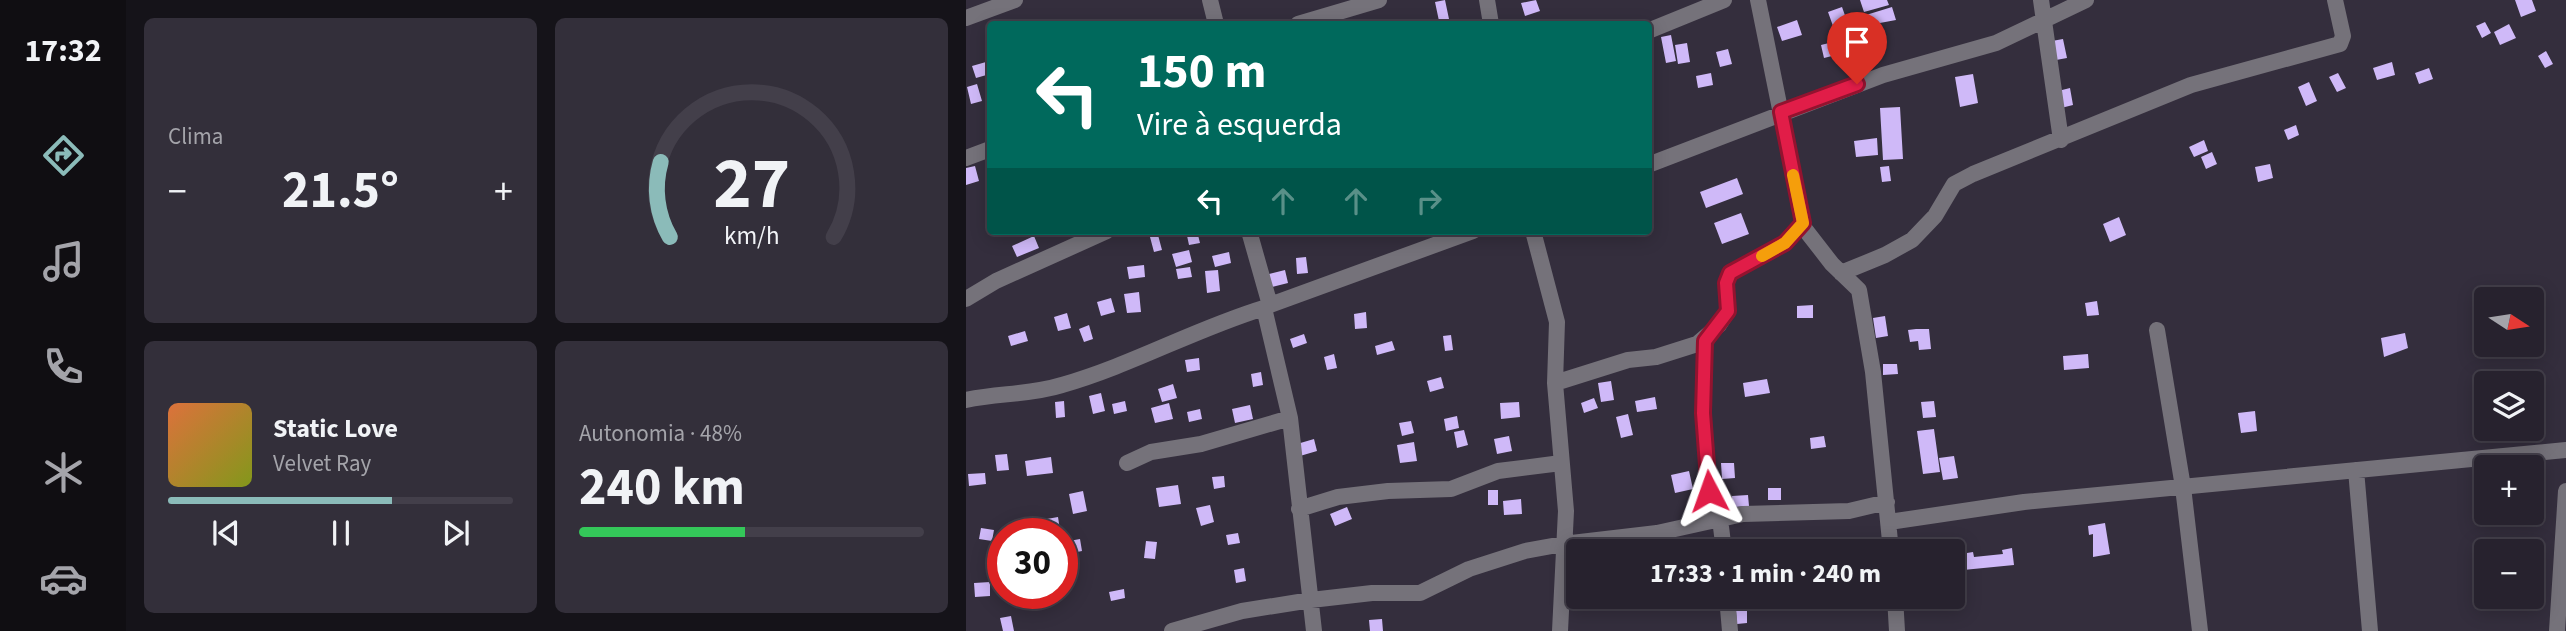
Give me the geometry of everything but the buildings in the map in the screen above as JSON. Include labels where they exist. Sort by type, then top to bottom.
[{"type":"street","points":[[966,18],[1015,0]]},
{"type":"street","points":[[1210,0],[1215,21]]},
{"type":"street","points":[[1308,21],[1379,0]]},
{"type":"street","points":[[1487,0],[1490,21]]},
{"type":"street","points":[[1652,29],[1724,0]]},
{"type":"street","points":[[1758,0],[1803,223],[1820,251],[1859,290],[1873,372],[1890,539]]},
{"type":"street","points":[[2041,0],[2061,140]]},
{"type":"street","points":[[1652,162],[1883,75],[1996,43],[2086,0]]},
{"type":"street","points":[[1841,273],[1885,256],[1912,240],[1935,216],[1954,184],[2191,85],[2340,44],[2343,36],[2335,0]]},
{"type":"street","points":[[966,158],[987,150]]},
{"type":"street","points":[[1555,383],[1628,359],[1656,357],[1705,341],[1728,311],[1726,283],[1730,273],[1785,243],[1803,223]]},
{"type":"street","points":[[966,299],[996,281],[1098,235]]},
{"type":"street","points":[[1250,235],[1290,418],[1314,631]]},
{"type":"street","points":[[1534,235],[1557,322],[1555,383],[1566,511],[1560,631]]},
{"type":"street","points":[[966,400],[1030,394],[1136,361],[1217,322],[1267,307],[1451,236]]},
{"type":"street","points":[[2157,330],[2183,487],[2200,631]]},
{"type":"street","points":[[1705,341],[1703,413],[1710,508],[1720,519],[1722,539]]},
{"type":"street","points":[[1127,463],[1151,452],[1202,444],[1290,418]]},
{"type":"street","points":[[1889,522],[2024,502],[2566,450]]},
{"type":"street","points":[[1299,509],[1363,494],[1451,489],[1498,471],[1561,463]]},
{"type":"street","points":[[2356,470],[2370,631]]},
{"type":"street","points":[[2557,631],[2566,491]]},
{"type":"street","points":[[1172,631],[1242,611],[1311,600],[1372,593],[1420,593],[1469,569],[1525,551],[1563,544],[1657,533],[1743,514],[1867,509],[1887,502]]},
{"type":"street","points":[[1728,609],[1730,631]]},
{"type":"street","points":[[1896,609],[1897,631]]},
{"type":"slow traffic","points":[[1762,256],[1785,243],[1803,223],[1793,175]]},
{"type":"route","points":[[1709,491],[1703,413],[1705,341],[1728,311],[1726,283],[1730,273],[1785,243],[1803,223],[1781,112],[1857,84]]}]
